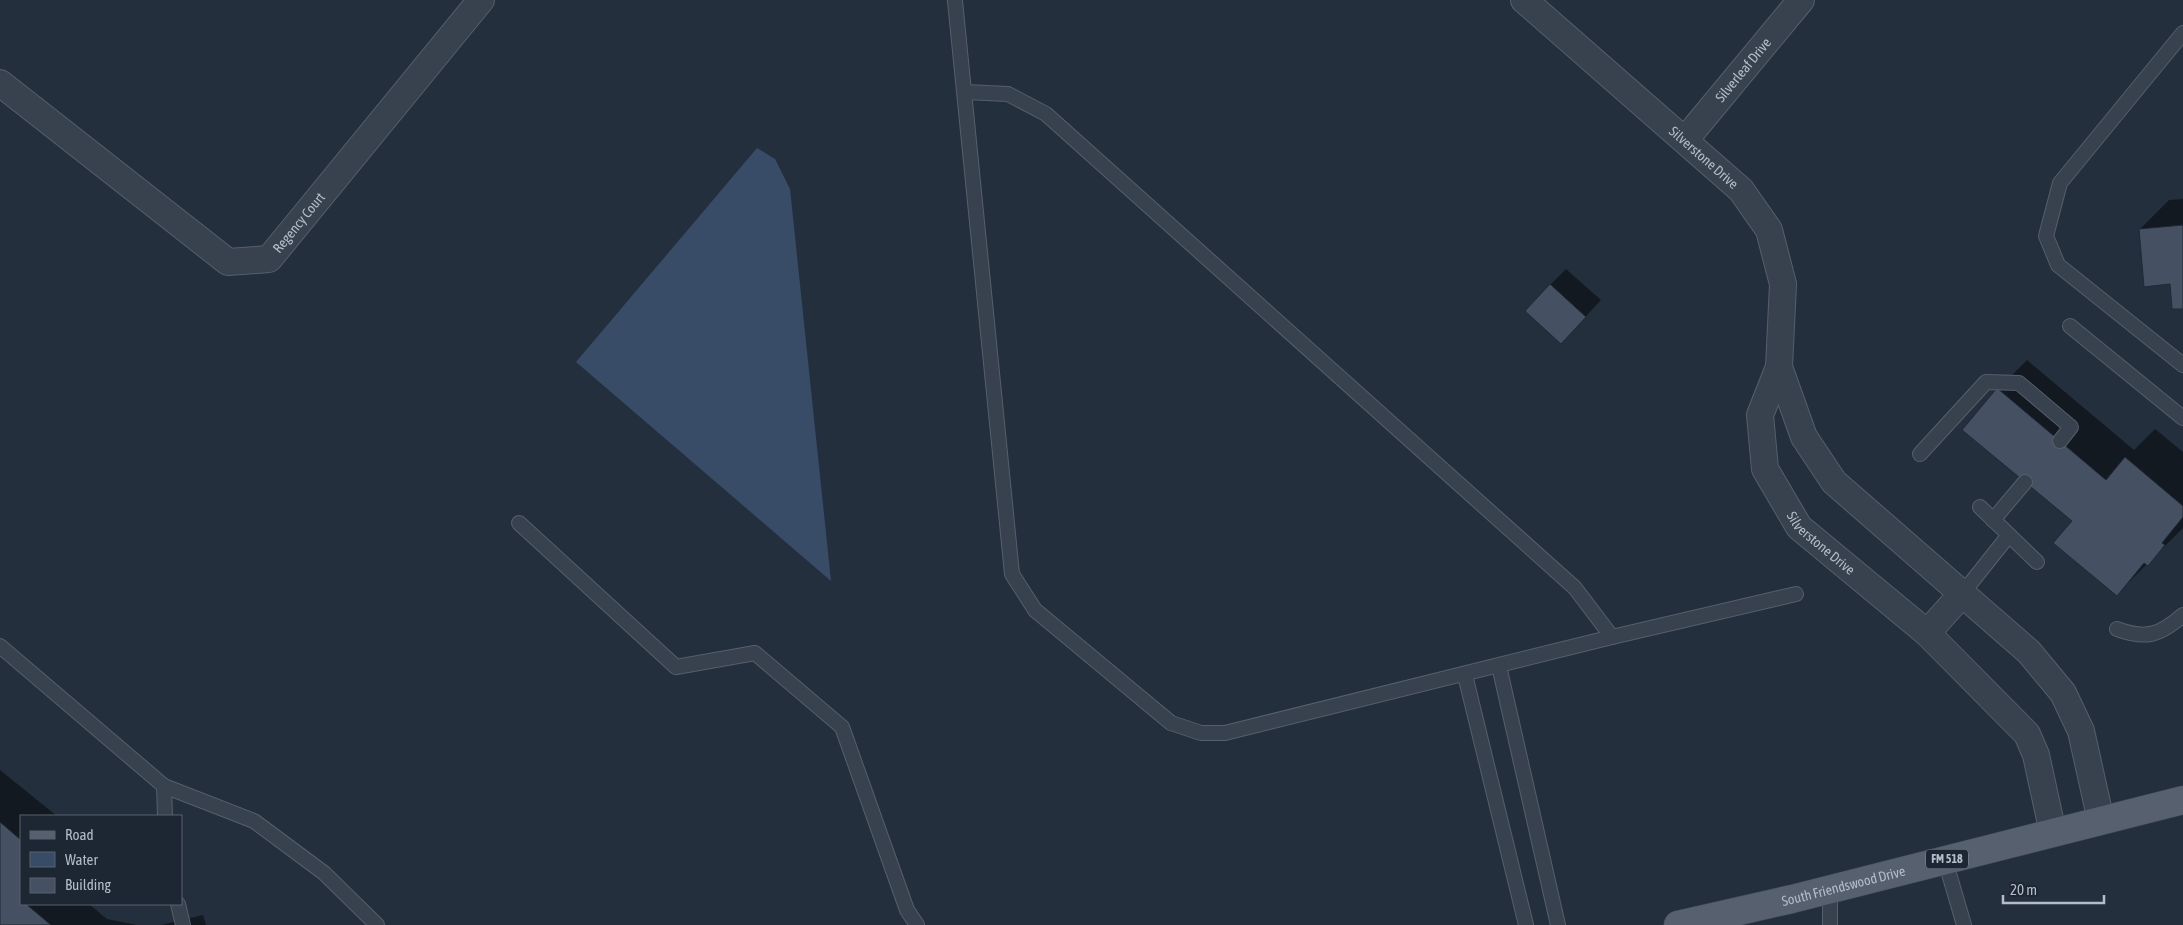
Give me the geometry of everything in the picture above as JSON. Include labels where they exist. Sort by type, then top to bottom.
[{"type":"main road","name":"South Friendswood Drive","points":[[1678,925],[1830,889],[2183,800]]},
{"type":"street","name":"Regency Court","points":[[0,83],[228,262],[269,259],[481,0]]},
{"type":"street","name":"Silverstone Drive","points":[[1524,0],[1741,190],[1769,230],[1783,284],[1779,367],[1760,415],[1765,469],[1799,526],[1927,633],[2027,734],[2036,755],[2053,833]]},
{"type":"street","name":"Silverleaf Drive","points":[[1685,140],[1801,0]]},
{"type":"street","name":"Silverstone Drive","points":[[1779,367],[1804,437],[1834,482],[2029,652],[2063,693],[2080,731],[2102,820]]},
{"type":"street","points":[[1927,633],[1962,594]]},
{"type":"lane","points":[[956,1],[1012,574],[1035,610],[1171,723],[1201,733],[1225,733],[1612,637],[1796,594]]},
{"type":"lane","points":[[2183,33],[2060,183],[2046,236],[2058,266],[2183,365]]},
{"type":"lane","points":[[965,92],[1008,94],[1046,114],[1575,588],[1612,637]]},
{"type":"lane","points":[[2070,326],[2183,418]]},
{"type":"lane","points":[[1920,454],[1986,382],[2020,383],[2071,428],[2060,441]]},
{"type":"lane","points":[[1993,520],[2025,482]]},
{"type":"lane","points":[[1980,507],[2037,562]]},
{"type":"lane","points":[[519,523],[676,667],[755,653],[842,727],[907,910],[917,925]]},
{"type":"lane","points":[[1962,594],[2009,535]]},
{"type":"lane","points":[[2117,629],[2133,635],[2151,635],[2169,627],[2183,615]]},
{"type":"lane","points":[[0,646],[164,786],[254,821],[324,873],[377,925]]},
{"type":"lane","points":[[1499,666],[1558,925]]},
{"type":"lane","points":[[1465,675],[1526,925]]},
{"type":"lane","points":[[164,786],[166,815]]},
{"type":"lane","points":[[1945,860],[1964,925]]},
{"type":"lane","points":[[1830,889],[1830,925]]},
{"type":"lane","points":[[178,905],[183,925]]},
{"type":"water","points":[[757,148],[775,159],[790,189],[831,581],[576,362]]},
{"type":"building","points":[[2183,225],[2183,309],[2172,309],[2170,284],[2144,287],[2139,229]]},
{"type":"building","points":[[1550,284],[1586,317],[1561,344],[1525,311]]},
{"type":"building","points":[[1997,388],[2106,480],[2125,457],[2183,506],[2183,517],[2162,543],[2165,545],[2148,566],[2144,563],[2117,596],[2053,543],[2072,521],[1962,430]]},
{"type":"building","points":[[0,822],[20,839],[20,905],[27,905],[51,925],[0,925]]}]
